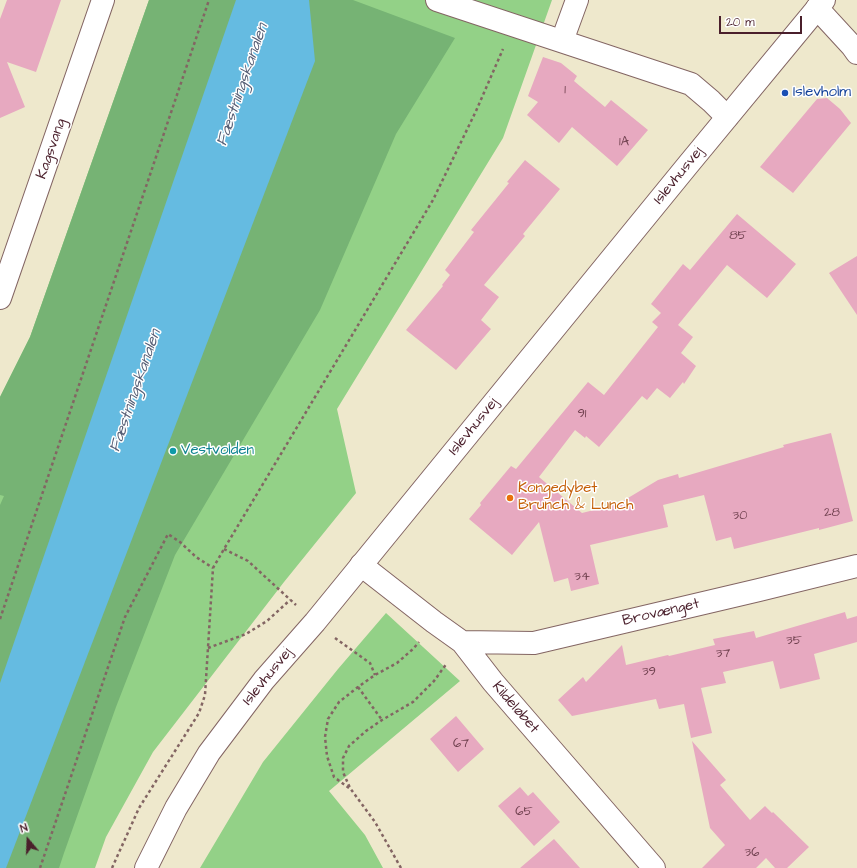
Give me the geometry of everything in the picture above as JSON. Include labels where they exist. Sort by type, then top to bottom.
[{"type":"street","name":"Kagsvang","points":[[0,298],[103,0]]},
{"type":"street","points":[[437,0],[690,84],[712,101],[727,117]]},
{"type":"street","points":[[562,41],[577,0]]},
{"type":"street","points":[[820,4],[857,54]]},
{"type":"street","name":"Islevhusvej","points":[[146,868],[176,808],[209,753],[264,680],[315,622],[820,4]]},
{"type":"street","name":"Kildeløbet","points":[[361,565],[462,642],[493,682],[654,868]]},
{"type":"street","name":"Brovænget","points":[[462,642],[534,643],[857,566]]},
{"type":"path","points":[[0,619],[209,0]]},
{"type":"path","points":[[112,868],[139,808],[199,713],[205,695],[213,568],[433,200],[476,111],[514,25]]},
{"type":"path","points":[[40,868],[125,617],[168,534],[180,542],[196,557],[213,568]]},
{"type":"path","points":[[208,648],[246,634],[267,621],[290,600]]},
{"type":"path","points":[[350,788],[334,777],[327,756],[325,736],[328,719],[339,702],[375,675],[397,664],[413,649],[434,622]]},
{"type":"path","points":[[401,868],[375,822],[350,788],[343,772],[343,758],[349,746],[366,731],[413,702],[434,681],[462,642]]},
{"type":"path","points":[[358,687],[382,720]]},
{"type":"green space","name":"Vestvolden","points":[[149,0],[552,0],[503,138],[337,409],[356,493],[284,582],[153,752],[106,837],[95,868],[0,868],[0,397],[30,337]]},
{"type":"green space","name":"Vestvolden","points":[[149,0],[353,0],[455,38],[396,134],[320,310],[175,555],[116,707],[59,868],[0,868],[0,505],[4,496],[0,495],[0,397],[30,337]]},
{"type":"green space","points":[[386,613],[460,681],[329,791],[365,835],[383,868],[200,868],[263,762],[338,669]]},
{"type":"water","name":"Fæstningskanalen","points":[[236,0],[309,0],[315,61],[6,868],[0,868],[0,683]]},
{"type":"building","points":[[7,0],[61,0],[36,72],[7,62],[25,107],[0,118],[0,19]]},
{"type":"building","points":[[543,57],[561,63],[577,76],[574,81],[605,107],[611,100],[648,130],[617,166],[572,127],[559,143],[527,115],[538,102],[528,96]]},
{"type":"building","points":[[827,98],[840,109],[851,123],[793,193],[760,167],[817,99]]},
{"type":"building","points":[[525,160],[560,189],[523,234],[525,236],[484,285],[499,297],[481,320],[491,329],[456,370],[406,330],[443,286],[442,285],[450,275],[445,270],[474,232],[471,230],[509,183],[507,182]]},
{"type":"building","points":[[737,214],[796,264],[767,298],[727,265],[678,325],[693,337],[681,353],[696,366],[684,384],[683,382],[670,398],[657,388],[647,400],[642,396],[599,447],[586,436],[585,438],[575,430],[539,477],[582,513],[618,504],[658,480],[678,474],[679,478],[784,447],[783,445],[831,433],[853,521],[734,549],[731,537],[716,541],[704,495],[663,505],[668,527],[590,545],[599,584],[571,591],[568,578],[554,582],[539,522],[512,555],[469,519],[481,505],[480,503],[511,466],[516,469],[588,382],[604,395],[658,327],[652,322],[661,313],[651,304],[683,264],[690,270]]},
{"type":"building","points":[[857,256],[857,315],[829,273]]},
{"type":"building","points":[[845,612],[847,619],[857,616],[857,642],[814,654],[820,679],[780,689],[773,661],[723,672],[726,683],[701,688],[712,733],[691,738],[684,704],[659,709],[656,699],[572,716],[558,700],[583,677],[586,682],[622,645],[626,665],[715,645],[713,639],[754,631],[756,638]]},
{"type":"building","points":[[456,716],[484,749],[458,772],[430,739]]},
{"type":"building","points":[[692,741],[726,780],[720,785],[750,820],[765,806],[809,847],[787,868],[775,868],[766,858],[756,868],[702,868],[725,845],[710,828]]},
{"type":"building","points":[[520,787],[528,796],[533,792],[560,822],[534,846],[498,806]]},
{"type":"building","points":[[554,839],[580,868],[520,868]]},
{"type":"place","name":"Islevholm","points":[[785,93]]},
{"type":"place","name":"Vestvolden","points":[[173,451]]},
{"type":"place","name":"Kongedybet Brunch & Lunch","points":[[510,498]]}]
